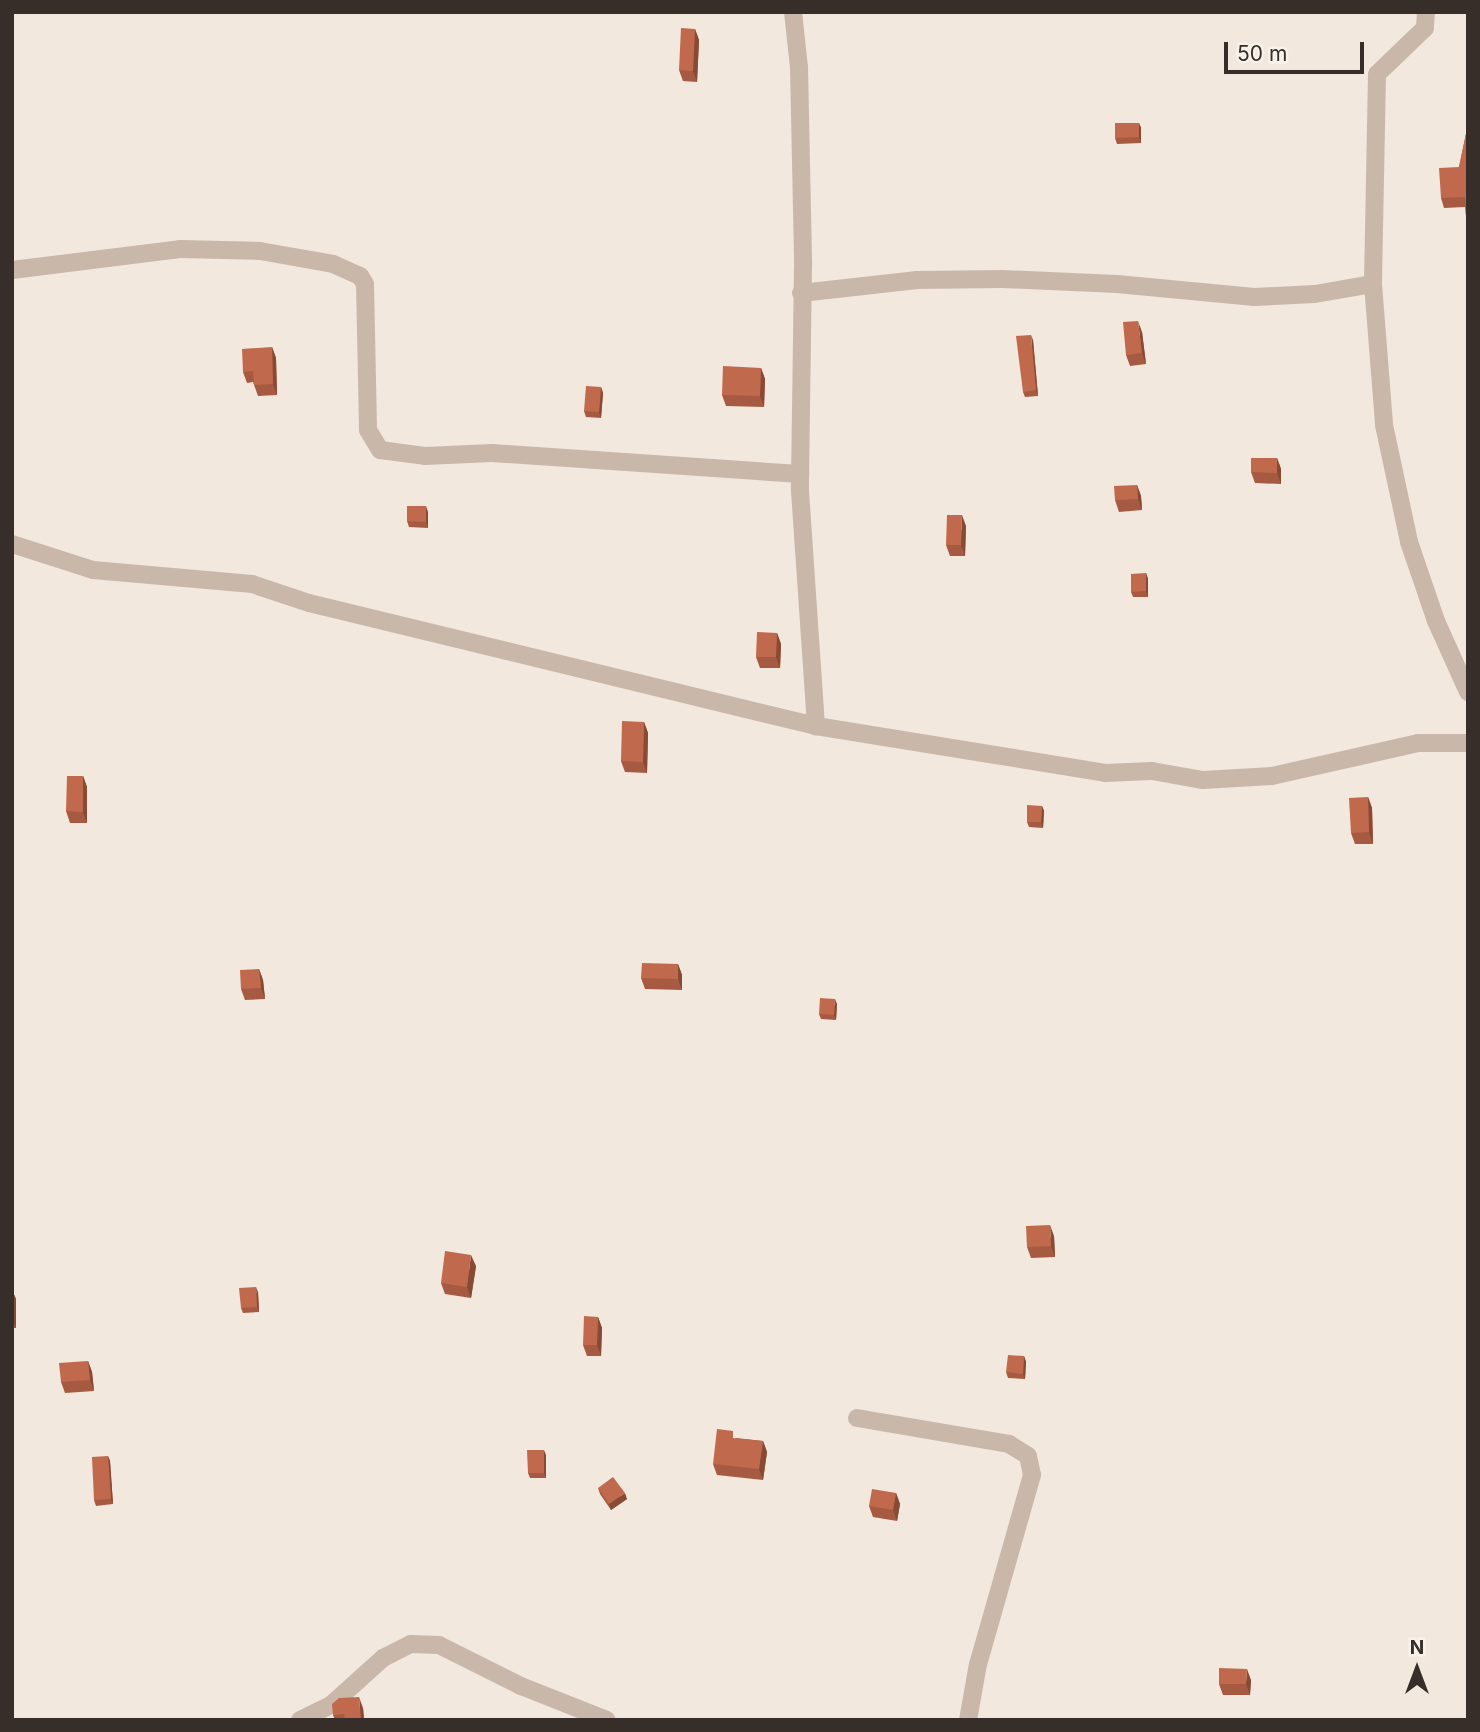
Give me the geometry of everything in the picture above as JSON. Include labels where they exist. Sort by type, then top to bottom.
[{"type":"street","points":[[793,12],[799,67],[800,474],[816,726]]},
{"type":"street","points":[[1426,12],[1425,28],[1377,74],[1373,284],[1384,425],[1409,542],[1436,621],[1468,692]]},
{"type":"street","points":[[12,270],[180,249],[260,251],[333,264],[360,276],[365,284],[368,430],[380,450],[425,456],[492,453],[800,474]]},
{"type":"street","points":[[801,293],[917,280],[1002,279],[1117,284],[1254,297],[1373,284]]},
{"type":"street","points":[[12,544],[93,570],[252,584],[309,603],[816,726],[1105,773],[1152,771],[1203,780],[1272,776],[1418,743],[1468,743]]},
{"type":"street","points":[[857,1418],[1009,1444],[1028,1456],[1032,1475],[978,1664],[968,1720]]},
{"type":"street","points":[[300,1720],[331,1705],[383,1658],[411,1644],[439,1645],[521,1686],[607,1720]]},
{"type":"building","points":[[681,28],[695,29],[693,71],[679,70]]},
{"type":"building","points":[[1115,123],[1139,123],[1139,137],[1115,138]]},
{"type":"building","points":[[1468,124],[1466,216],[1465,197],[1441,198],[1439,168],[1459,167]]},
{"type":"building","points":[[1138,321],[1142,353],[1126,355],[1123,322]]},
{"type":"building","points":[[1031,335],[1036,390],[1023,392],[1016,336]]},
{"type":"building","points":[[272,347],[273,384],[254,385],[253,371],[243,372],[242,349]]},
{"type":"building","points":[[723,366],[761,368],[760,396],[722,395]]},
{"type":"building","points":[[586,386],[601,387],[599,412],[584,411]]},
{"type":"building","points":[[1251,458],[1277,458],[1277,473],[1251,472]]},
{"type":"building","points":[[1137,485],[1138,499],[1115,500],[1114,486]]},
{"type":"building","points":[[407,506],[426,506],[426,522],[407,521]]},
{"type":"building","points":[[947,515],[962,515],[961,545],[946,545]]},
{"type":"building","points":[[1146,573],[1146,591],[1131,592],[1131,574]]},
{"type":"building","points":[[757,632],[777,633],[776,657],[756,657]]},
{"type":"building","points":[[622,721],[644,722],[643,762],[621,761]]},
{"type":"building","points":[[67,776],[83,776],[83,812],[66,811]]},
{"type":"building","points":[[1368,797],[1369,832],[1351,833],[1349,798]]},
{"type":"building","points":[[1027,805],[1042,806],[1041,822],[1027,822]]},
{"type":"building","points":[[642,963],[678,964],[678,979],[641,978]]},
{"type":"building","points":[[259,969],[261,988],[241,989],[240,970]]},
{"type":"building","points":[[820,998],[835,999],[834,1015],[819,1014]]},
{"type":"building","points":[[1050,1225],[1051,1246],[1027,1247],[1026,1226]]},
{"type":"building","points":[[445,1251],[471,1255],[467,1287],[441,1283]]},
{"type":"building","points":[[256,1287],[257,1307],[241,1308],[239,1288]]},
{"type":"building","points":[[584,1316],[598,1317],[597,1345],[583,1345]]},
{"type":"building","points":[[1008,1355],[1024,1356],[1023,1374],[1006,1372]]},
{"type":"building","points":[[88,1361],[90,1380],[61,1382],[59,1363]]},
{"type":"building","points":[[717,1429],[733,1431],[733,1438],[763,1441],[759,1469],[713,1464]]},
{"type":"building","points":[[527,1450],[544,1450],[544,1473],[528,1473]]},
{"type":"building","points":[[108,1456],[111,1499],[94,1500],[92,1457]]},
{"type":"building","points":[[613,1477],[625,1493],[609,1504],[598,1488]]},
{"type":"building","points":[[872,1489],[896,1493],[893,1510],[869,1506]]},
{"type":"building","points":[[1219,1668],[1247,1669],[1246,1684],[1219,1684]]},
{"type":"building","points":[[359,1697],[361,1720],[345,1720],[344,1714],[333,1715],[332,1704],[339,1698]]}]
